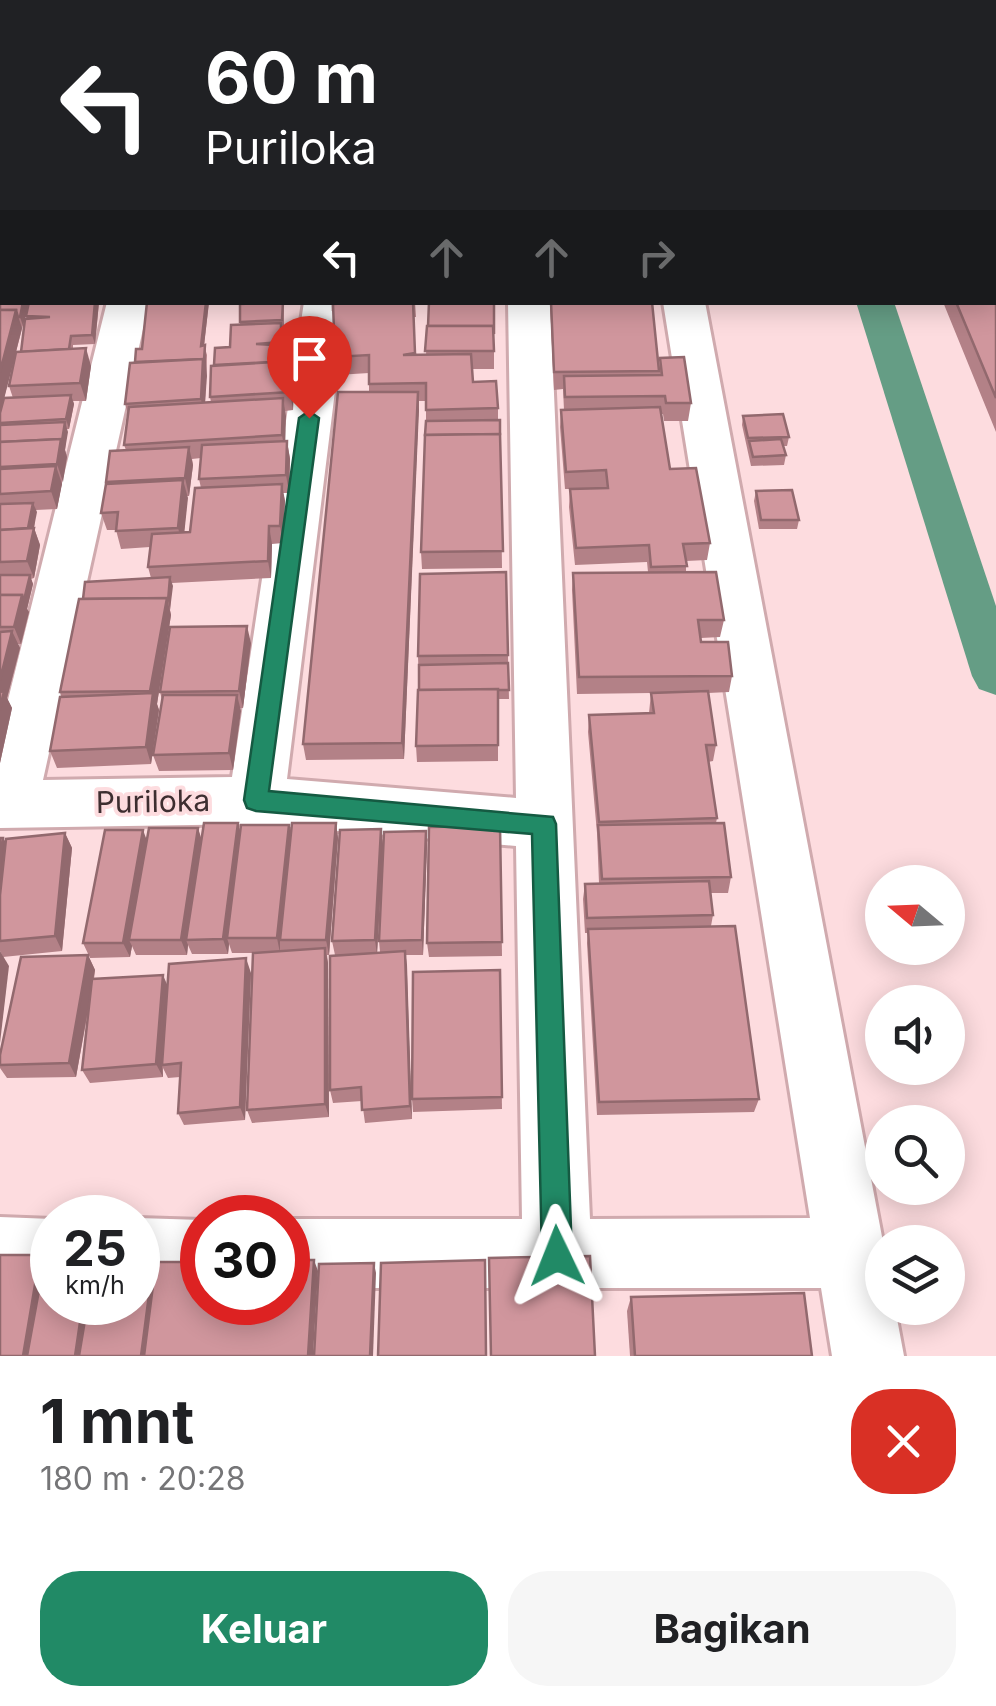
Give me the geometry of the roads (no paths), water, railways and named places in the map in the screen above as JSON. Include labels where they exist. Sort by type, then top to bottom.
[{"type":"street","points":[[5,804],[127,305]]},
{"type":"street","points":[[256,800],[325,305]]},
{"type":"street","points":[[529,305],[557,1256]]},
{"type":"street","points":[[685,305],[868,1356]]},
{"type":"street","name":"Puriloka","points":[[5,804],[256,800],[544,824]]},
{"type":"street","points":[[0,1252],[30,1253]]},
{"type":"street","points":[[310,1254],[850,1252]]},
{"type":"waterway","points":[[876,305],[996,676]]}]
